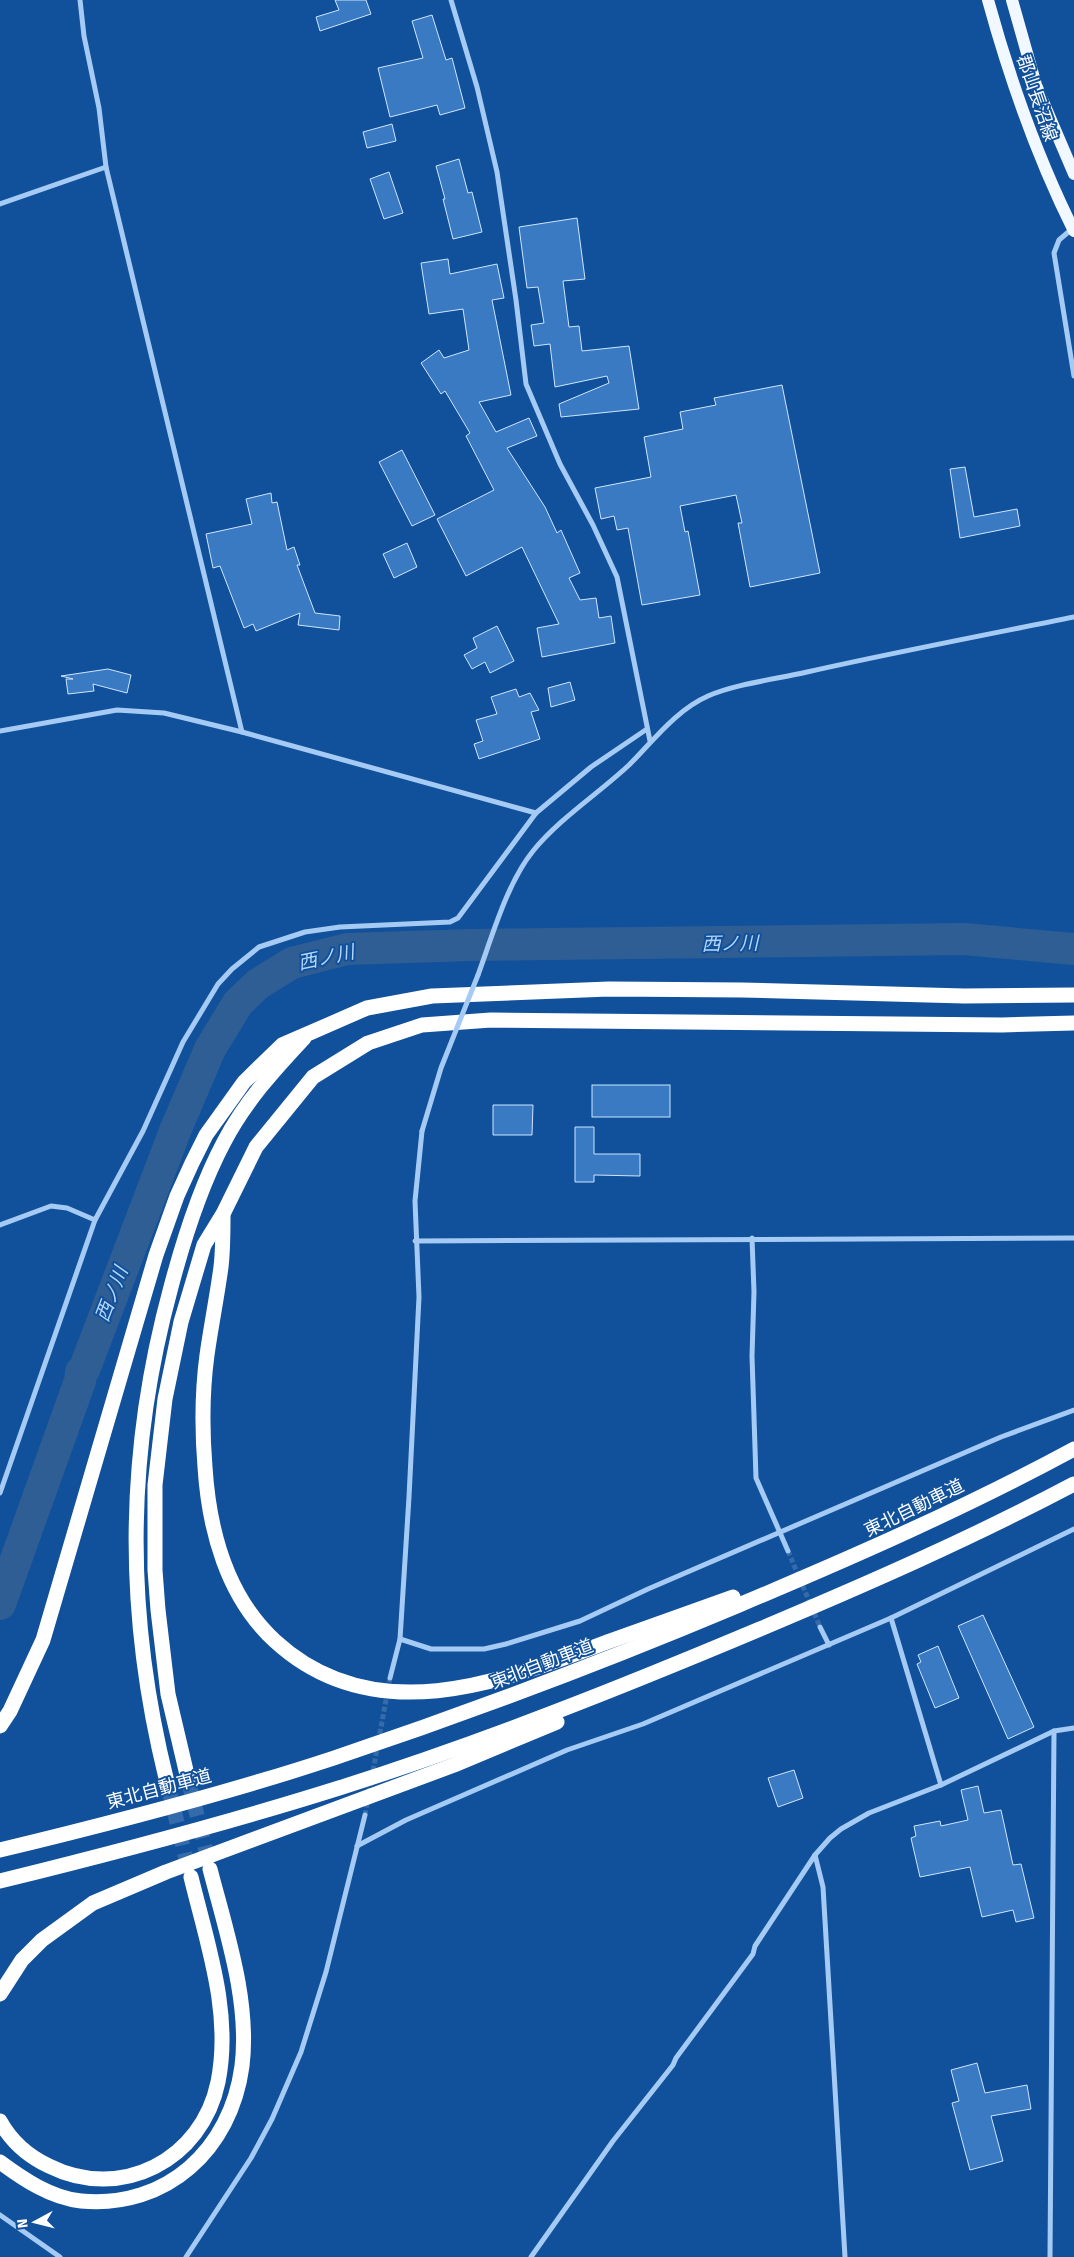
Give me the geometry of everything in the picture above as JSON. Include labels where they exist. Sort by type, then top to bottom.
[{"type":"highway","points":[[0,1726],[10,1711],[43,1640],[156,1255],[177,1196],[206,1135],[244,1082],[282,1045],[367,1008],[432,996],[609,989],[742,990],[964,996],[1074,995]]},
{"type":"highway","points":[[188,1779],[168,1694],[155,1570],[156,1485],[165,1399],[181,1322],[204,1245],[223,1214],[256,1147],[313,1077],[368,1042],[422,1025],[491,1020],[992,1025],[1074,1023]]},
{"type":"highway","points":[[168,1786],[148,1700],[136,1576],[135,1499],[152,1358],[177,1264],[192,1219],[224,1142],[260,1087],[310,1032]]},
{"type":"highway","points":[[223,1214],[221,1266],[207,1356],[203,1399],[203,1436],[208,1503],[223,1561],[234,1586],[264,1631],[285,1651],[308,1666],[332,1678],[382,1691],[439,1691],[468,1687],[516,1676],[650,1626],[870,1550]]},
{"type":"highway","name":"東北自動車道","points":[[0,1850],[219,1792],[331,1759],[438,1722],[646,1644],[870,1550],[1074,1449]]},
{"type":"highway","points":[[0,1881],[260,1812],[340,1788],[564,1709],[660,1672],[896,1571],[949,1547],[1074,1484]]},
{"type":"highway","points":[[0,1994],[22,1960],[42,1940],[93,1903],[166,1872],[454,1765],[567,1718],[660,1672]]},
{"type":"highway","points":[[0,2162],[22,2178],[50,2192],[80,2201],[133,2197],[159,2188],[184,2174],[201,2158],[228,2120],[242,2066],[243,2040],[235,1972],[210,1869]]},
{"type":"highway","points":[[0,2121],[18,2146],[42,2163],[63,2174],[85,2180],[132,2176],[154,2168],[171,2157],[200,2127],[211,2106],[218,2082],[223,2036],[216,1983],[191,1876]]},
{"type":"main road","name":"郡山長沼線","points":[[988,0],[1020,103],[1041,162],[1074,229]]},
{"type":"main road","name":"郡山長沼線","points":[[1012,0],[1036,85],[1074,174]]},
{"type":"street","points":[[80,0],[84,36],[100,108],[106,167],[242,732]]},
{"type":"street","points":[[451,0],[477,87],[497,172],[526,384],[560,464],[593,524],[617,578],[650,740]]},
{"type":"street","points":[[0,204],[106,167]]},
{"type":"street","points":[[1074,229],[1058,240],[1054,253],[1074,376]]},
{"type":"street","points":[[390,1678],[400,1639],[418,1297],[415,1201],[422,1131],[441,1068],[513,886],[532,852],[559,825],[620,773],[642,752],[650,740],[693,703],[710,695],[851,662],[1074,617]]},
{"type":"street","points":[[0,731],[97,713],[136,710],[164,713],[242,732],[536,813]]},
{"type":"street","points":[[0,1493],[95,1220],[143,1131],[183,1042],[208,999],[232,969],[259,947],[305,932],[340,927],[450,922],[458,918],[536,813],[591,767],[647,729]]},
{"type":"street","points":[[0,1225],[51,1206],[66,1208],[95,1220]]},
{"type":"street","points":[[752,1238],[754,1292],[752,1356],[756,1478],[788,1551]]},
{"type":"street","points":[[415,1241],[1074,1238]]},
{"type":"street","points":[[400,1639],[431,1650],[462,1650],[506,1644],[580,1621],[779,1532],[1001,1437],[1074,1410]]},
{"type":"street","points":[[357,1846],[406,1820],[567,1750],[643,1724],[891,1618],[1074,1529]]},
{"type":"street","points":[[891,1618],[941,1785]]},
{"type":"street","points":[[820,1627],[829,1645]]},
{"type":"street","points":[[530,2257],[613,2141],[673,2065],[676,2058],[753,1954],[755,1946],[815,1855],[830,1838],[856,1819],[941,1785],[1054,1731],[1074,1728]]},
{"type":"street","points":[[1050,2257],[1054,1731]]},
{"type":"street","points":[[186,2257],[251,2158],[272,2119],[301,2052],[324,1980],[365,1815]]},
{"type":"street","points":[[815,1855],[823,1887],[845,2257]]},
{"type":"street","points":[[0,2215],[60,2257]]},
{"type":"building","points":[[335,0],[366,0],[371,14],[320,31],[316,17],[339,10]]},
{"type":"building","points":[[432,15],[446,60],[452,58],[465,108],[440,115],[437,105],[390,117],[378,68],[423,58],[412,21]]},
{"type":"building","points":[[392,124],[396,141],[367,148],[363,132]]},
{"type":"building","points":[[459,159],[468,193],[472,192],[482,232],[453,239],[436,166]]},
{"type":"building","points":[[389,172],[403,213],[384,219],[370,179]]},
{"type":"building","points":[[577,218],[585,279],[563,281],[569,327],[579,326],[582,351],[629,346],[639,409],[561,417],[559,404],[609,383],[607,376],[555,387],[550,344],[534,346],[531,325],[544,323],[538,287],[527,288],[519,227]]},
{"type":"building","points":[[448,259],[450,274],[497,264],[504,298],[492,300],[511,395],[479,402],[496,432],[529,418],[537,436],[507,448],[545,507],[557,533],[561,530],[580,573],[569,578],[580,600],[596,598],[599,618],[611,616],[615,643],[542,657],[537,628],[559,624],[522,547],[466,576],[437,519],[494,490],[466,436],[470,433],[445,391],[441,394],[421,363],[439,350],[444,358],[469,350],[463,309],[429,314],[421,263]]},
{"type":"building","points":[[782,385],[820,573],[750,587],[738,523],[742,523],[736,495],[680,506],[685,532],[688,531],[700,595],[642,605],[628,528],[617,530],[614,516],[601,519],[595,488],[651,477],[644,437],[683,429],[680,412],[716,405],[714,398]]},
{"type":"building","points":[[402,450],[435,515],[412,526],[379,462]]},
{"type":"building","points":[[965,467],[974,517],[1017,509],[1020,526],[960,538],[950,469]]},
{"type":"building","points":[[271,493],[272,503],[277,502],[287,550],[294,547],[300,565],[297,565],[315,613],[340,616],[339,630],[298,625],[300,613],[256,631],[253,624],[244,628],[220,566],[213,568],[206,534],[252,524],[246,499]]},
{"type":"building","points":[[407,543],[417,567],[394,578],[383,554]]},
{"type":"building","points":[[497,626],[514,661],[490,673],[485,662],[472,669],[464,655],[477,648],[473,638]]},
{"type":"building","points":[[108,669],[131,675],[127,693],[93,684],[94,691],[68,694],[66,679],[73,679],[61,676]]},
{"type":"building","points":[[570,682],[575,700],[551,707],[548,688]]},
{"type":"building","points":[[516,689],[519,697],[530,693],[539,710],[531,712],[540,739],[479,759],[474,744],[483,741],[476,720],[497,714],[491,697]]},
{"type":"building","points":[[592,1085],[670,1085],[670,1117],[592,1117]]},
{"type":"building","points":[[493,1105],[533,1105],[532,1135],[493,1135]]},
{"type":"building","points":[[575,1127],[594,1127],[594,1154],[640,1154],[640,1176],[594,1175],[594,1182],[575,1182]]},
{"type":"building","points":[[983,1615],[1034,1727],[1008,1739],[958,1626]]},
{"type":"building","points":[[938,1646],[959,1698],[935,1708],[917,1664],[921,1662],[918,1655]]},
{"type":"building","points":[[794,1770],[803,1798],[778,1807],[768,1778]]},
{"type":"building","points":[[978,1786],[984,1813],[1001,1810],[1013,1865],[1021,1864],[1034,1918],[1016,1922],[1013,1910],[982,1917],[970,1867],[920,1877],[911,1838],[916,1836],[914,1826],[940,1821],[941,1826],[968,1820],[961,1790]]},
{"type":"building","points":[[977,2063],[985,2093],[1027,2085],[1031,2109],[991,2116],[1003,2161],[970,2170],[952,2103],[959,2101],[951,2070]]},
{"type":"waterway","name":"西ノ川","points":[[0,1604],[80,1381],[81,1372],[84,1370],[175,1131],[210,1049],[238,1003],[258,984],[292,963],[347,949],[470,945],[964,939],[1074,949]]},
{"type":"tunnel","points":[[788,1551],[820,1627]]},
{"type":"tunnel","points":[[365,1815],[390,1678]]},
{"type":"tunnel","points":[[188,1779],[210,1867]]},
{"type":"tunnel","points":[[168,1786],[190,1875]]}]
